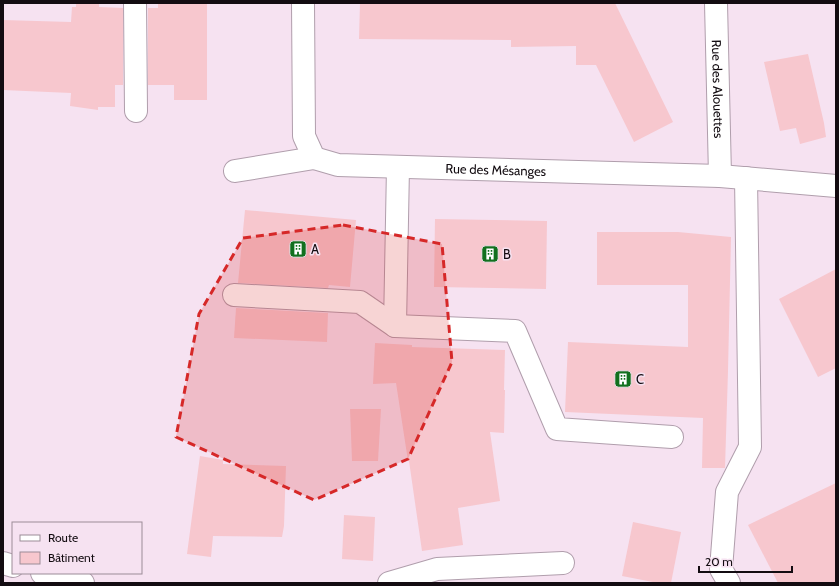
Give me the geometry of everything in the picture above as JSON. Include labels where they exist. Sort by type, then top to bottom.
[{"type":"street","points":[[135,3],[136,111]]},
{"type":"street","points":[[235,171],[314,158],[304,136],[303,3]]},
{"type":"street","name":"Rue des Alouettes","points":[[716,3],[720,176]]},
{"type":"street","name":"Rue des Mésanges","points":[[314,158],[338,166],[720,176],[836,186]]},
{"type":"street","points":[[395,326],[398,167]]},
{"type":"street","points":[[729,583],[721,569],[727,492],[750,447],[746,178]]},
{"type":"street","points":[[234,295],[360,302],[395,326],[515,330],[557,429],[672,438]]},
{"type":"street","points":[[389,583],[437,569],[563,563]]},
{"type":"street","points":[[46,574],[83,583]]},
{"type":"highlighted area","points":[[343,225],[442,244],[452,362],[408,459],[314,500],[176,437],[199,314],[243,238]]},
{"type":"building","points":[[76,3],[99,3],[99,7],[123,8],[123,85],[115,85],[115,107],[98,107],[98,110],[70,106],[71,93],[3,90],[3,20],[71,22],[72,7],[76,7]]},
{"type":"building","points":[[158,3],[207,3],[207,100],[174,100],[174,85],[148,85],[148,8],[158,8]]},
{"type":"building","points":[[360,3],[615,3],[673,122],[634,142],[596,65],[576,65],[576,46],[511,47],[511,40],[359,39]]},
{"type":"building","points":[[808,54],[826,137],[800,144],[796,128],[780,131],[764,62]]},
{"type":"building","name":"A","points":[[245,210],[356,220],[350,287],[329,285],[328,288],[238,283]]},
{"type":"building","name":"B","points":[[435,219],[547,221],[546,289],[434,287]]},
{"type":"building","points":[[597,232],[678,232],[731,237],[725,468],[702,468],[703,418],[565,412],[568,342],[688,347],[688,285],[597,285]]},
{"type":"building","points":[[836,269],[836,368],[818,377],[779,299]]},
{"type":"building","points":[[236,308],[328,313],[327,342],[234,338]]},
{"type":"building","points":[[375,343],[412,345],[412,347],[505,350],[504,433],[490,432],[500,501],[458,508],[463,545],[422,551],[396,383],[373,384]]},
{"type":"building","points":[[350,409],[381,409],[378,461],[352,461]]},
{"type":"building","points":[[200,456],[223,460],[223,464],[286,466],[284,526],[282,537],[213,536],[211,557],[187,554]]},
{"type":"building","points":[[836,483],[836,583],[778,583],[748,525]]},
{"type":"building","points":[[344,515],[375,517],[373,561],[342,559]]},
{"type":"building","points":[[633,522],[681,532],[671,583],[658,583],[622,576]]},
{"type":"place","name":"A","points":[[298,249]]},
{"type":"place","name":"B","points":[[490,254]]},
{"type":"place","name":"C","points":[[623,379]]}]
